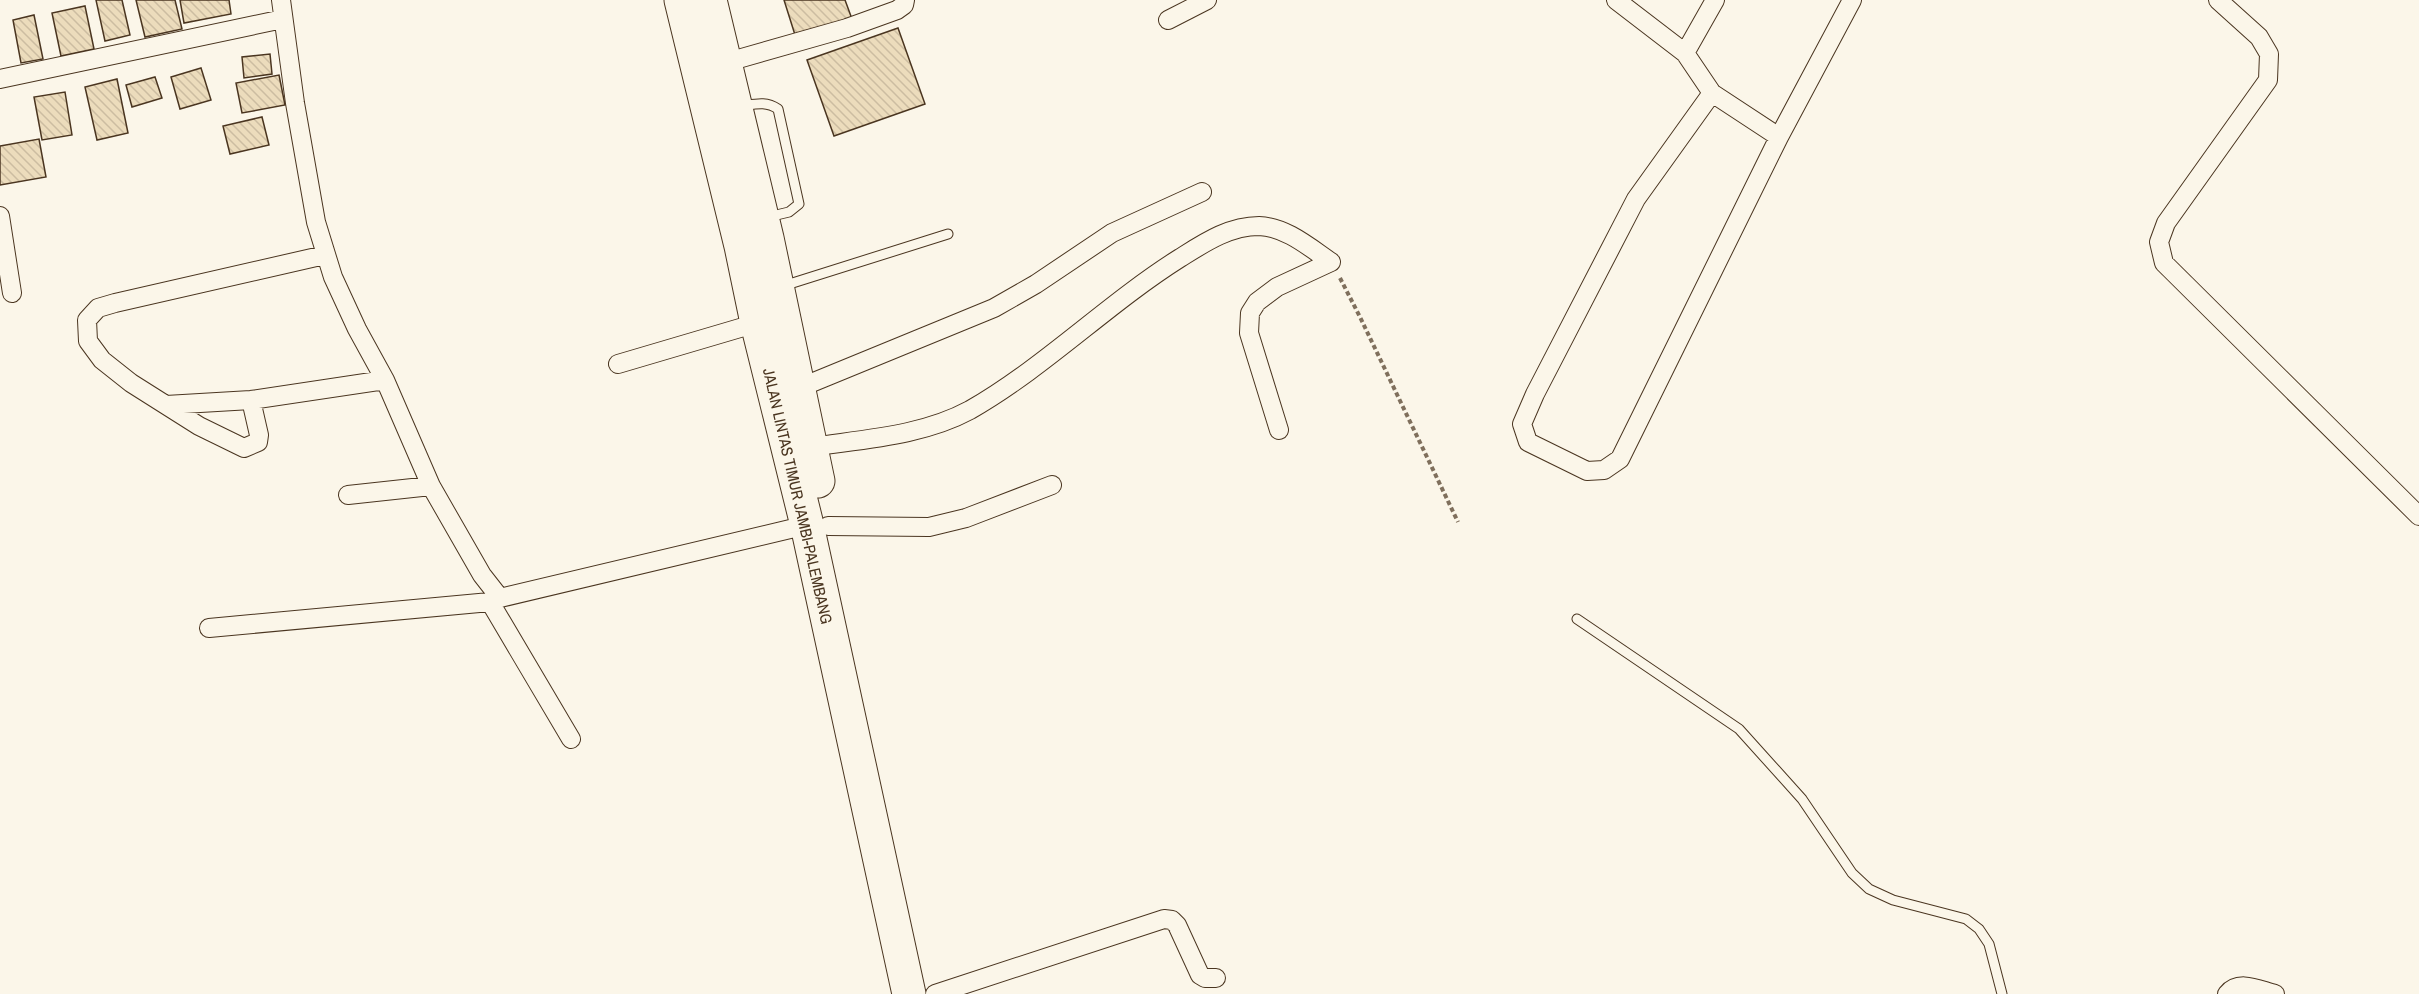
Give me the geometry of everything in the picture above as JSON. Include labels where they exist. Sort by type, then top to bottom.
[{"type":"highway","name":"JALAN LINTAS TIMUR JAMBI-PALEMBANG","points":[[681,0],[740,184],[762,219],[811,447],[818,525],[909,994]]},
{"type":"highway","name":"JALAN LINTAS TIMUR JAMBI-PALEMBANG","points":[[710,0],[735,108],[740,184],[757,323],[818,525],[929,994]]},
{"type":"street","points":[[280,0],[316,222],[325,255],[357,330],[385,380],[431,486],[482,575],[570,739]]},
{"type":"street","points":[[724,63],[857,25],[897,10],[904,5],[905,0]]},
{"type":"street","points":[[1168,20],[1207,0]]},
{"type":"street","points":[[1616,0],[1685,53],[1712,93],[1779,137]]},
{"type":"street","points":[[1685,53],[1714,0]]},
{"type":"street","points":[[1712,93],[1631,210],[1535,394],[1522,424],[1528,442],[1587,471],[1604,470],[1620,459],[1779,137],[1852,0]]},
{"type":"street","points":[[2218,0],[2259,37],[2269,54],[2268,80],[2166,222],[2159,242],[2164,263],[2419,516]]},
{"type":"street","points":[[0,80],[283,19]]},
{"type":"street","points":[[799,388],[994,308],[1036,284],[1112,233],[1202,192]]},
{"type":"street","points":[[0,216],[12,293]]},
{"type":"street","points":[[811,447],[934,426],[967,411],[1004,390],[1141,283],[1211,239],[1240,227],[1261,226],[1295,236],[1331,262],[1277,287],[1257,302],[1250,313],[1249,333],[1279,430]]},
{"type":"street","points":[[251,400],[259,435],[258,442],[244,448],[199,426],[131,383],[91,348],[86,333],[87,320],[93,312],[115,303],[325,255]]},
{"type":"street","points":[[618,364],[757,323]]},
{"type":"street","points":[[166,405],[251,400],[385,380]]},
{"type":"street","points":[[209,628],[495,600],[818,525],[929,527],[966,518],[1052,484]]},
{"type":"street","points":[[348,495],[431,486]]},
{"type":"street","points":[[934,994],[1164,919],[1172,920],[1177,925],[1200,975],[1205,978],[1216,978]]},
{"type":"street","points":[[2227,994],[2232,988],[2239,986],[2275,994]]},
{"type":"lane","points":[[735,108],[761,102],[771,104],[778,109],[799,204],[789,213],[762,219]]},
{"type":"lane","points":[[777,288],[948,234]]},
{"type":"lane","points":[[1576,619],[1739,729],[1802,799],[1852,873],[1869,889],[1885,896],[1966,919],[1979,929],[1989,944],[2002,994]]},
{"type":"path","points":[[1331,262],[1360,317],[1458,522]]},
{"type":"building","points":[[96,0],[122,0],[130,35],[105,41]]},
{"type":"building","points":[[136,0],[175,0],[182,29],[145,37]]},
{"type":"building","points":[[180,0],[229,0],[231,14],[184,23]]},
{"type":"building","points":[[784,0],[845,0],[852,19],[796,38]]},
{"type":"building","points":[[85,6],[94,49],[61,56],[52,13]]},
{"type":"building","points":[[34,15],[43,59],[21,63],[13,20]]},
{"type":"building","points":[[898,28],[925,104],[834,136],[807,60]]},
{"type":"building","points":[[270,54],[272,74],[244,78],[242,57]]},
{"type":"building","points":[[201,68],[211,100],[180,109],[171,77]]},
{"type":"building","points":[[279,75],[285,105],[242,113],[236,83]]},
{"type":"building","points":[[155,77],[162,98],[132,107],[126,85]]},
{"type":"building","points":[[117,79],[128,133],[97,140],[85,87]]},
{"type":"building","points":[[65,92],[72,135],[42,140],[34,97]]},
{"type":"building","points":[[262,117],[269,145],[230,154],[223,126]]},
{"type":"building","points":[[39,139],[46,177],[0,185],[0,146]]}]
